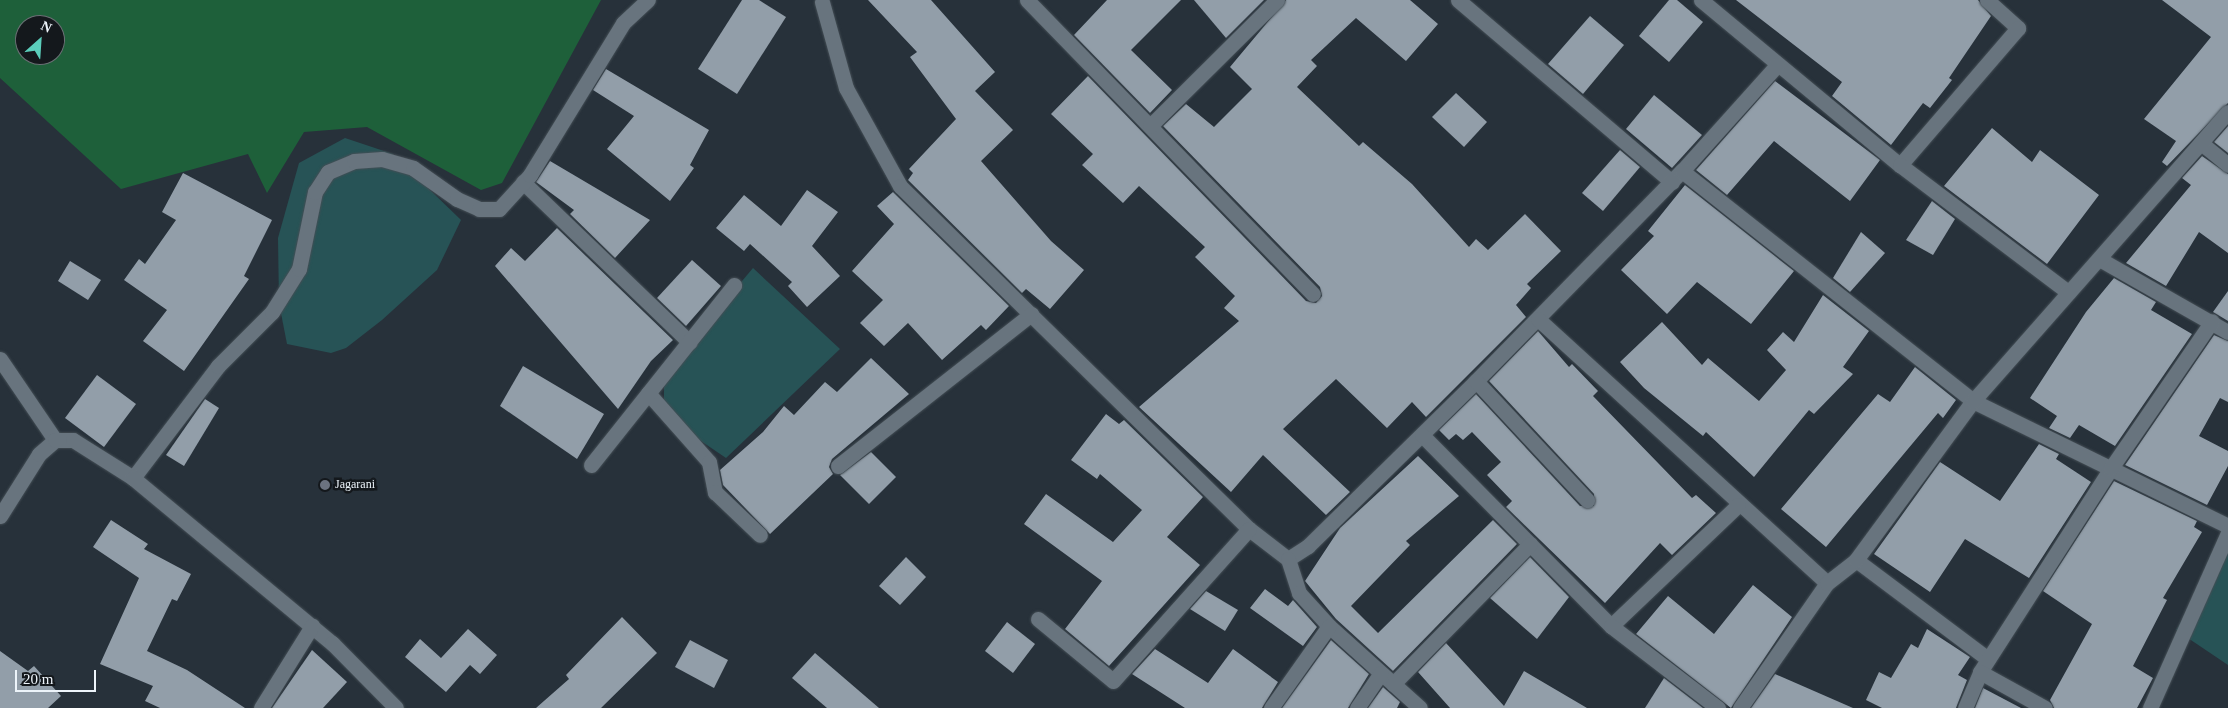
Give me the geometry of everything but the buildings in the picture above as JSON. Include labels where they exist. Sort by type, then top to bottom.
[{"type":"street","points":[[133,478],[218,366],[272,312],[299,269],[315,192],[328,172],[354,161],[382,159],[413,168],[457,199],[479,209],[499,208],[523,182],[623,23],[648,0]]},
{"type":"street","points":[[1027,0],[1313,294]]},
{"type":"street","points":[[1150,126],[1277,0]]},
{"type":"street","points":[[1458,0],[1677,176],[1973,401],[2228,526]]},
{"type":"street","points":[[1701,0],[1777,65],[1900,165],[2068,292]]},
{"type":"street","points":[[1900,165],[2018,28],[1987,0]]},
{"type":"street","points":[[825,1],[846,88],[900,186],[1249,529],[1288,559],[1299,593],[1329,626],[1420,708]]},
{"type":"street","points":[[1288,559],[1308,546],[1538,319],[1677,176],[1777,65]]},
{"type":"street","points":[[1740,708],[1827,583],[1856,560],[1973,401],[2068,292],[2101,260],[2228,112]]},
{"type":"street","points":[[2201,143],[2228,165]]},
{"type":"street","points":[[523,182],[689,342]]},
{"type":"street","points":[[2101,260],[2212,321],[2228,332]]},
{"type":"street","points":[[591,465],[734,285]]},
{"type":"street","points":[[838,466],[1031,314]]},
{"type":"street","points":[[1538,319],[1738,505],[1827,583]]},
{"type":"street","points":[[1965,708],[1980,672],[1988,659],[2111,468],[2212,321]]},
{"type":"street","points":[[0,359],[54,440]]},
{"type":"street","points":[[1476,381],[1587,500]]},
{"type":"street","points":[[648,393],[709,462],[715,492],[760,536]]},
{"type":"street","points":[[1422,435],[1611,626],[1718,708]]},
{"type":"street","points":[[0,516],[39,454],[54,440],[73,440],[133,478],[312,626],[396,708]]},
{"type":"street","points":[[1611,626],[1738,505]]},
{"type":"street","points":[[1038,619],[1113,681],[1249,529]]},
{"type":"street","points":[[2150,708],[2228,533]]},
{"type":"street","points":[[1393,684],[1530,544]]},
{"type":"street","points":[[1856,560],[1988,659]]},
{"type":"street","points":[[261,708],[312,626]]},
{"type":"street","points":[[1271,708],[1329,626]]},
{"type":"street","points":[[1980,672],[2045,708]]},
{"type":"street","points":[[1357,708],[1381,673]]},
{"type":"green space","points":[[0,0],[601,0],[502,183],[481,190],[367,127],[304,132],[267,193],[248,154],[121,189],[0,78]]},
{"type":"shaded area","points":[[345,138],[393,154],[461,220],[437,270],[382,320],[346,348],[331,353],[287,344],[279,303],[278,238],[299,163]]},
{"type":"shaded area","points":[[753,268],[840,349],[726,458],[664,416],[664,387],[678,357]]},
{"type":"shaded area","points":[[2228,542],[2228,665],[2176,630]]},
{"type":"place","name":"Jagarani","points":[[325,485]]}]
